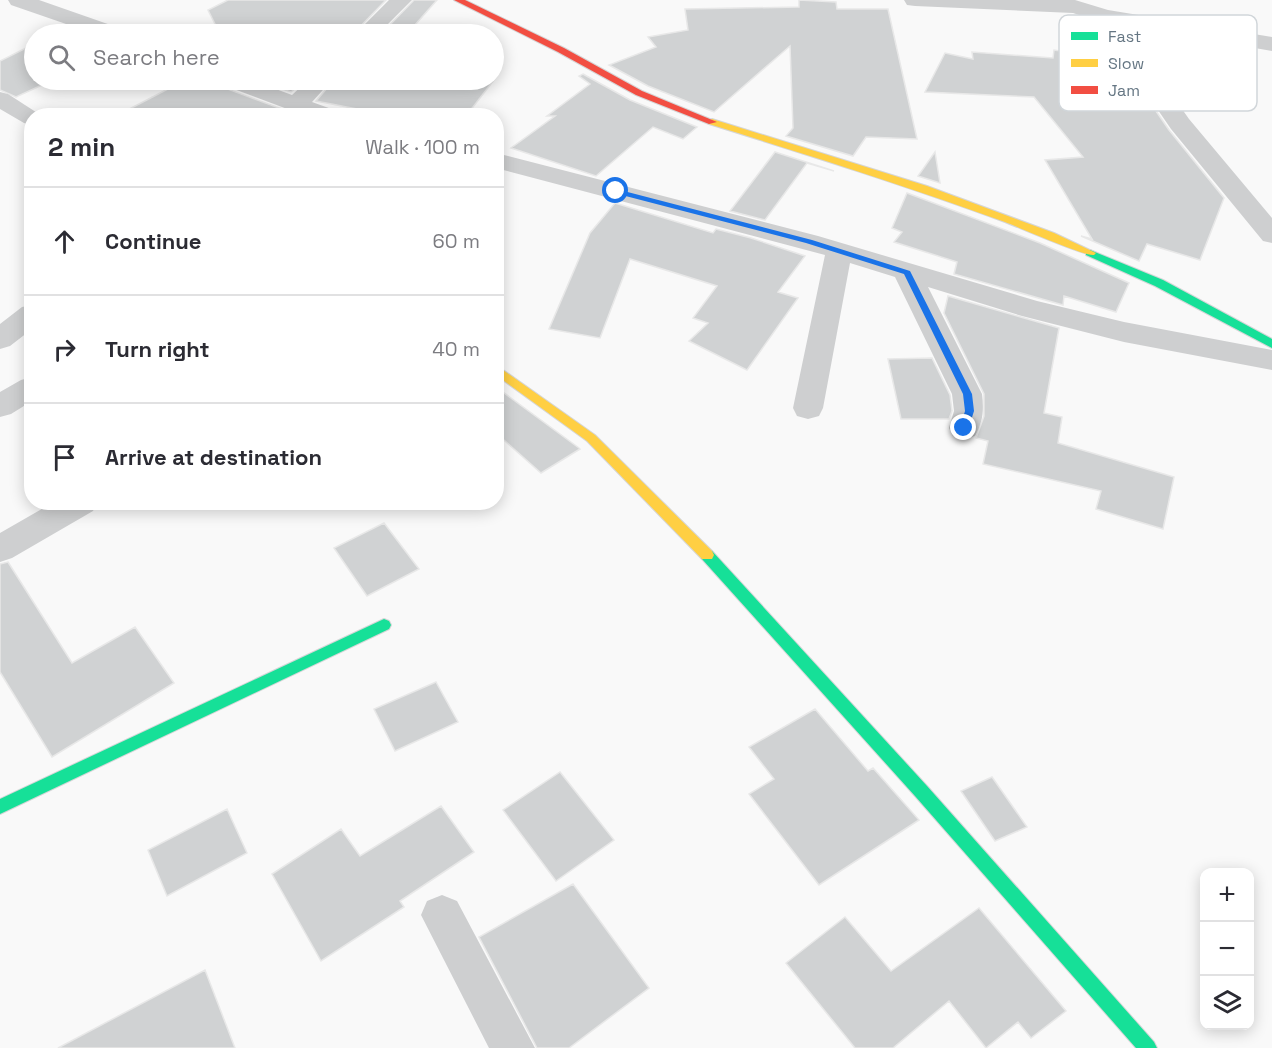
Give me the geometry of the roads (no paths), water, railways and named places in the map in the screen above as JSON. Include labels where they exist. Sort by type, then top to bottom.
[{"type":"street","points":[[19,0],[86,24]]},
{"type":"street","points":[[376,24],[400,0]]},
{"type":"street","points":[[458,0],[561,50],[639,93],[725,127],[913,184],[1050,235],[1159,283],[1272,344]]},
{"type":"street","points":[[915,0],[1062,3],[1102,15]]},
{"type":"street","points":[[1257,41],[1272,44]]},
{"type":"street","points":[[256,90],[301,108]]},
{"type":"street","points":[[312,108],[318,90]]},
{"type":"street","points":[[0,99],[24,113]]},
{"type":"street","points":[[1171,111],[1272,235]]},
{"type":"street","points":[[504,162],[839,251],[1032,309],[1124,332],[1272,360]]},
{"type":"street","points":[[808,408],[839,251]]},
{"type":"street","points":[[907,273],[968,394],[969,411],[964,428]]},
{"type":"street","points":[[0,339],[24,320]]},
{"type":"street","points":[[504,375],[591,438],[688,534],[921,791],[1148,1048]]},
{"type":"street","points":[[0,549],[68,510]]},
{"type":"street","points":[[0,807],[384,625]]},
{"type":"street","points":[[442,915],[513,1048]]}]
